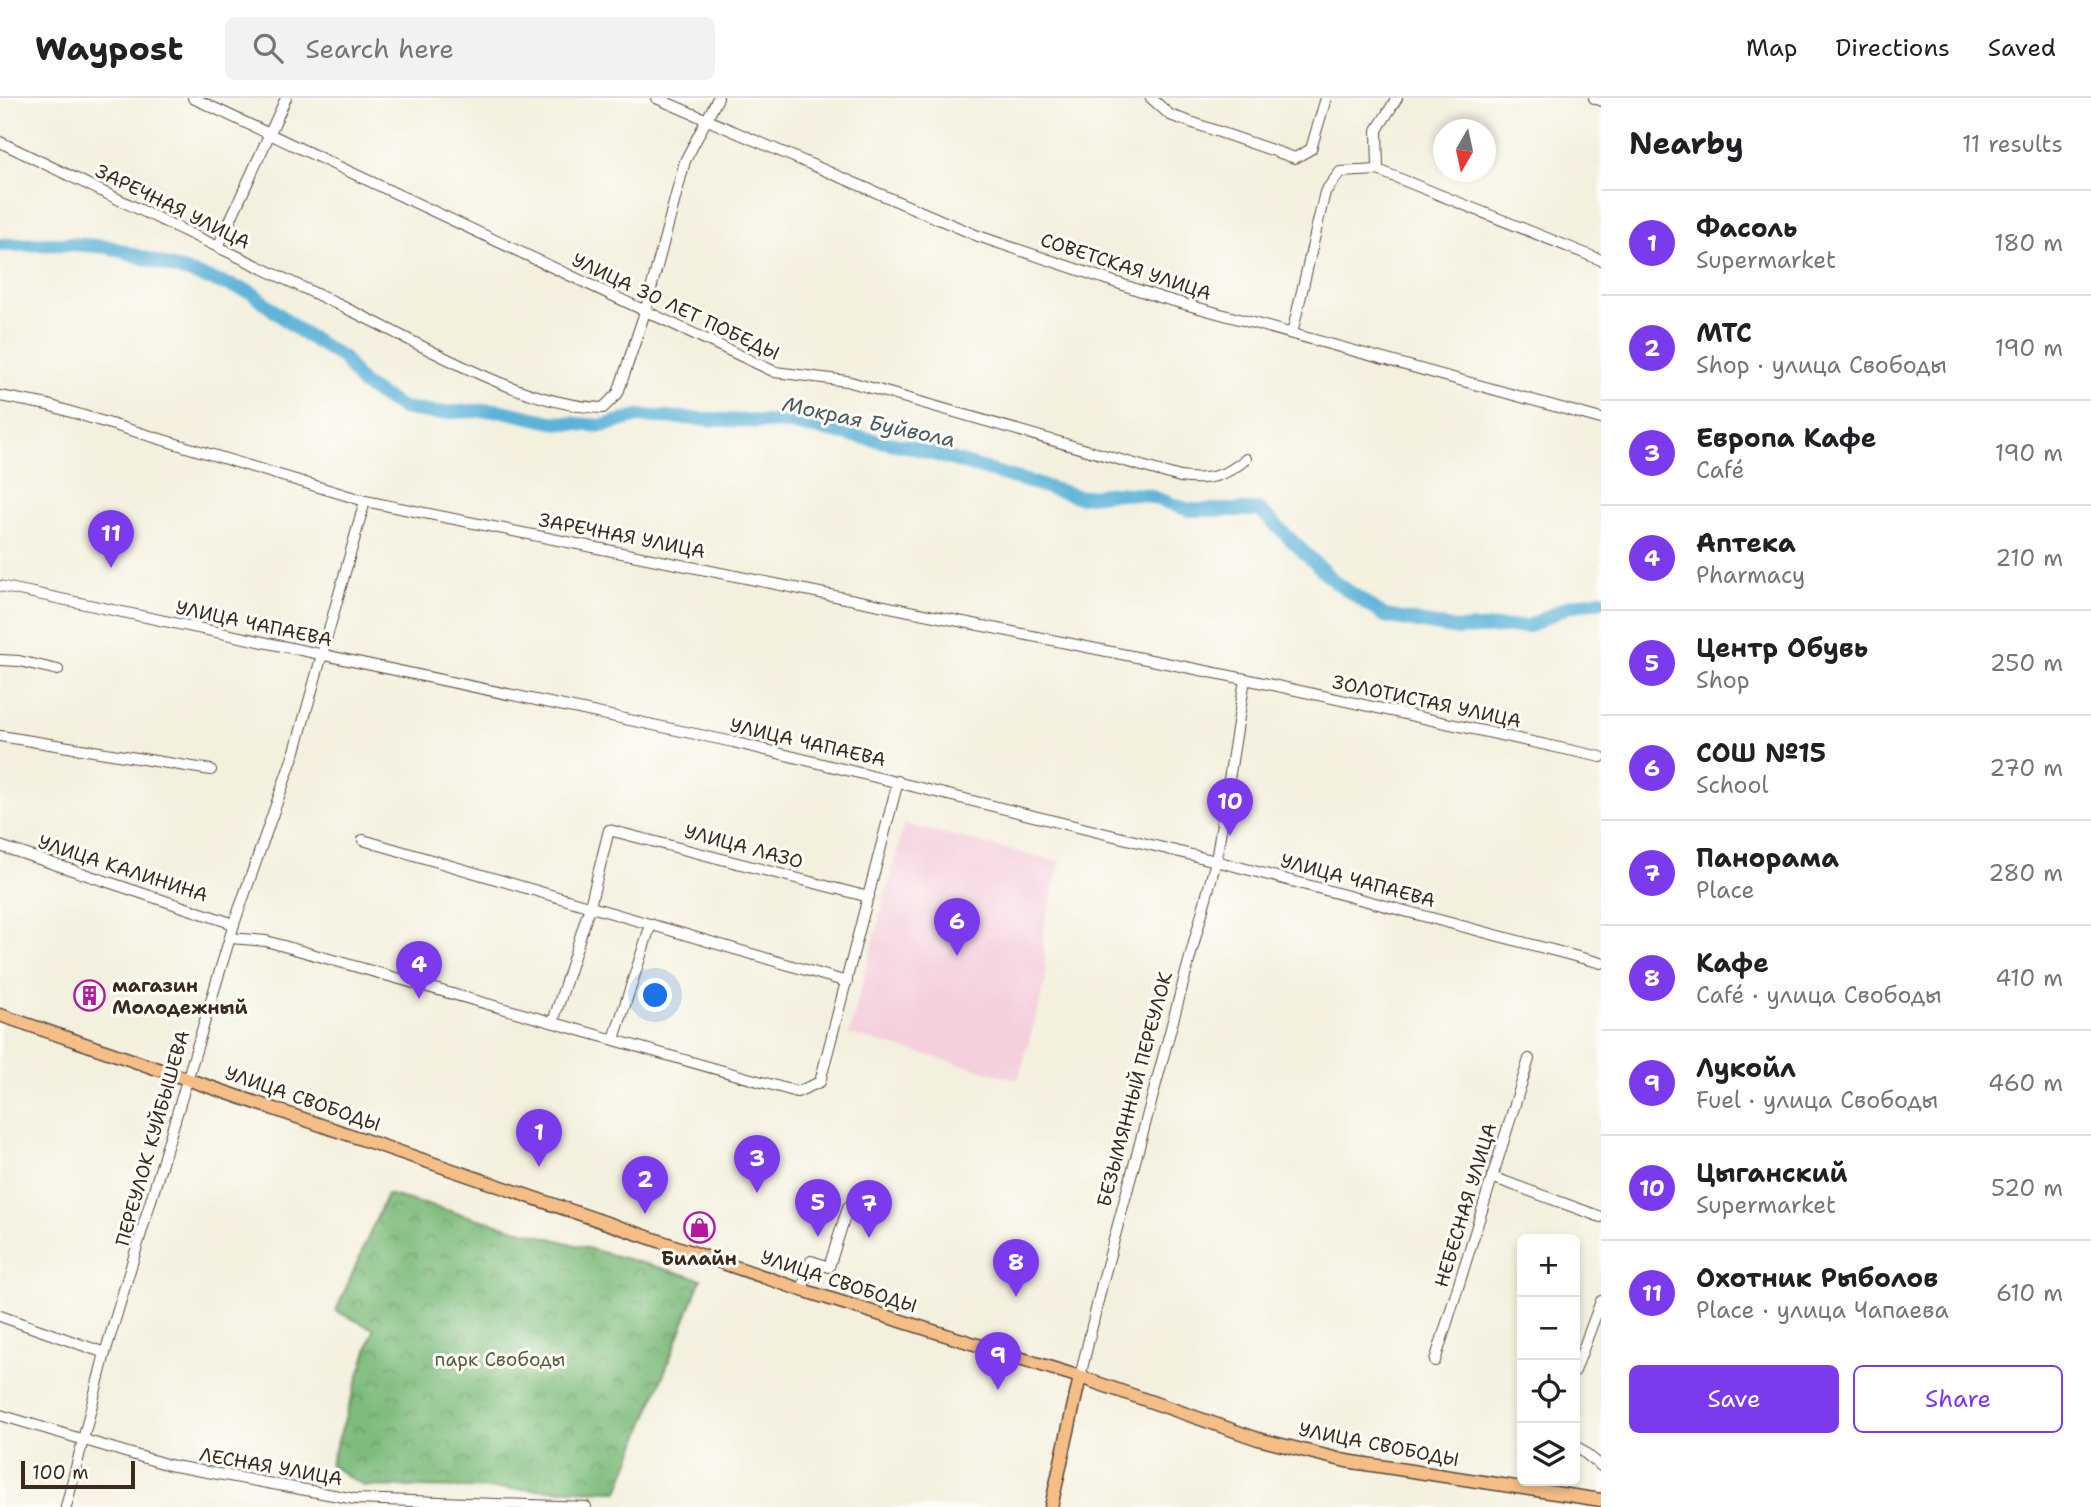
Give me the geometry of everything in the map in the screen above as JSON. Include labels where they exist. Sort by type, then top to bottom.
[{"type":"main road","name":"УЛИЦА СВОБОДЫ","points":[[0,1015],[802,1290],[1080,1377],[1258,1439],[1346,1461],[1601,1500]]},
{"type":"main road","name":"БЕЗЫМЯННЫЙ ПЕРЕУЛОК","points":[[1051,1507],[1080,1377]]},
{"type":"street","name":"УЛИЦА 30 ЛЕТ ПОБЕДЫ","points":[[193,98],[775,372],[847,381],[1153,472],[1202,480],[1231,472],[1246,459]]},
{"type":"street","points":[[218,247],[286,98]]},
{"type":"street","name":"СОВЕТСКАЯ УЛИЦА","points":[[656,98],[978,236],[1159,297],[1601,419]]},
{"type":"street","points":[[645,312],[685,161],[718,98]]},
{"type":"street","points":[[1151,98],[1170,115],[1295,158],[1311,149],[1326,98]]},
{"type":"street","points":[[1378,170],[1377,130],[1397,98]]},
{"type":"street","points":[[1594,98],[1601,101]]},
{"type":"street","name":"ЗАРЕЧНАЯ УЛИЦА","points":[[0,142],[536,397],[579,407],[603,408],[618,393],[645,312]]},
{"type":"street","points":[[1292,334],[1325,192],[1340,172],[1378,170],[1601,260]]},
{"type":"street","name":"ЗАРЕЧНАЯ УЛИЦА","points":[[0,396],[48,405],[365,501],[1245,679]]},
{"type":"street","name":"ПЕРЕУЛОК КУЙБЫШЕВА","points":[[66,1507],[105,1353],[234,924],[295,751],[365,501]]},
{"type":"street","name":"УЛИЦА ЧАПАЕВА","points":[[0,586],[733,742],[1216,861],[1601,963]]},
{"type":"street","points":[[0,660],[19,661],[58,670]]},
{"type":"street","name":"ЗОЛОТИСТАЯ УЛИЦА","points":[[1245,679],[1601,757]]},
{"type":"street","name":"БЕЗЫМЯННЫЙ ПЕРЕУЛОК","points":[[1080,1377],[1108,1259],[1216,861],[1245,679]]},
{"type":"street","points":[[0,736],[211,770]]},
{"type":"street","points":[[230,938],[267,941],[797,1092],[820,1082],[898,781]]},
{"type":"street","name":"УЛИЦА ЛАЗО","points":[[590,906],[609,830],[869,897]]},
{"type":"street","points":[[363,840],[847,982]]},
{"type":"street","name":"УЛИЦА КАЛИНИНА","points":[[0,846],[234,924]]},
{"type":"street","points":[[553,1022],[590,906]]},
{"type":"street","points":[[614,1039],[651,923]]},
{"type":"street","name":"НЕБЕСНАЯ УЛИЦА","points":[[1435,1361],[1529,1059]]},
{"type":"street","points":[[1492,1177],[1601,1217]]},
{"type":"street","points":[[802,1290],[811,1261],[829,1267],[848,1207]]},
{"type":"street","points":[[1579,1360],[1601,1301]]},
{"type":"street","points":[[0,1316],[105,1353]]},
{"type":"street","name":"ЛЕСНАЯ УЛИЦА","points":[[0,1415],[169,1465],[355,1499],[586,1507]]},
{"type":"street","points":[[1580,1449],[1601,1465]]},
{"type":"shaded area","points":[[904,824],[1060,862],[1043,932],[1046,980],[1018,1080],[849,1034]]},
{"type":"green space","name":"парк Свободы","points":[[387,1194],[701,1279],[618,1491],[364,1486],[330,1465],[374,1329],[336,1311]]},
{"type":"waterway","name":"Мокрая Буйвола","points":[[0,245],[70,244],[109,247],[251,292],[298,330],[343,358],[362,384],[402,408],[434,413],[498,410],[552,422],[602,426],[638,416],[788,423],[910,447],[1080,497],[1115,493],[1146,495],[1189,510],[1260,510],[1335,582],[1385,616],[1458,629],[1529,626],[1569,606],[1601,600]]},
{"type":"place","name":"Охотник Рыболов","points":[[111,568]]},
{"type":"place","name":"Цыганский","points":[[1230,836]]},
{"type":"place","name":"СОШ №15","points":[[957,956]]},
{"type":"place","name":"магазин Молодежный","points":[[89,996]]},
{"type":"place","name":"Аптека","points":[[419,999]]},
{"type":"place","name":"Фасоль","points":[[539,1167]]},
{"type":"place","name":"Европа Кафе","points":[[757,1193]]},
{"type":"place","name":"МТС","points":[[645,1214]]},
{"type":"place","name":"Билайн","points":[[699,1227]]},
{"type":"place","name":"Центр Обувь","points":[[818,1237]]},
{"type":"place","name":"Панорама","points":[[869,1238]]},
{"type":"place","name":"Кафе","points":[[1016,1297]]},
{"type":"place","name":"Лукойл","points":[[998,1390]]}]
